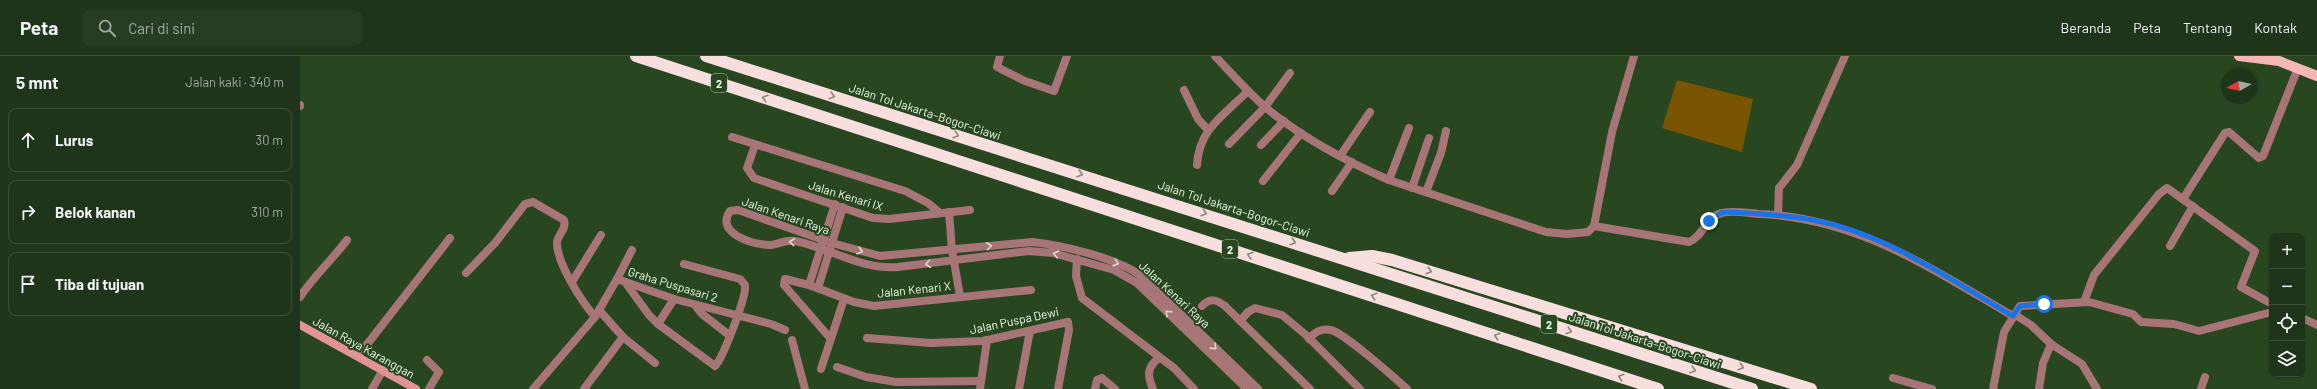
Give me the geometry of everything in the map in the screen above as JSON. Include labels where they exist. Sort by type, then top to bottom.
[{"type":"highway","name":"2","points":[[636,56],[1658,389]]},
{"type":"highway","name":"Jalan Tol Jakarta–Bogor–Ciawi","points":[[706,56],[1752,389]]},
{"type":"highway","points":[[1346,259],[1372,256],[1392,260],[1811,389]]},
{"type":"main road","points":[[2239,56],[2279,61],[2317,76]]},
{"type":"street","points":[[1000,56],[997,67],[1026,81],[1054,91],[1067,56]]},
{"type":"street","points":[[1215,56],[1265,107],[1301,133],[1340,156],[1389,180],[1554,234],[1588,232],[1594,226],[1612,132],[1634,56]]},
{"type":"street","points":[[1778,214],[1779,188],[1797,166],[1845,56]]},
{"type":"street","points":[[2183,199],[2225,133],[2229,132],[2254,155],[2259,158],[2262,156],[2298,68]]},
{"type":"street","points":[[1229,144],[1265,107],[1290,73]]},
{"type":"street","points":[[1184,90],[1198,119],[1208,130]]},
{"type":"street","points":[[1197,165],[1198,149],[1203,136],[1248,91]]},
{"type":"street","points":[[1340,156],[1370,112]]},
{"type":"street","points":[[1261,145],[1284,121]]},
{"type":"street","points":[[1389,180],[1408,128]]},
{"type":"street","points":[[1426,192],[1441,153],[1446,131]]},
{"type":"street","points":[[1263,181],[1301,133]]},
{"type":"street","points":[[732,137],[905,191],[928,203],[940,213]]},
{"type":"street","points":[[1412,188],[1429,138]]},
{"type":"street","name":"Jalan Kenari IX","points":[[755,145],[747,168],[754,178],[880,219],[970,210]]},
{"type":"street","points":[[1332,191],[1352,162]]},
{"type":"street","points":[[2084,302],[2094,275],[2163,189],[2167,188],[2255,251],[2241,286],[2269,302]]},
{"type":"street","points":[[466,273],[495,243],[525,204],[530,201],[564,220],[565,226],[557,244],[563,264],[572,282],[597,313],[623,337],[655,363]]},
{"type":"street","points":[[809,285],[835,204]]},
{"type":"street","points":[[2170,246],[2193,206]]},
{"type":"street","points":[[818,288],[843,207]]},
{"type":"street","name":"Jalan Kenari Raya","points":[[1088,258],[1077,259],[1043,251],[1029,251],[898,267],[876,268],[795,241],[780,241],[768,245],[755,242],[731,233],[727,228],[725,220],[730,211],[738,210],[832,243],[880,256],[1032,242],[1055,246],[1088,258],[1127,276],[1149,289],[1258,389]]},
{"type":"street","points":[[949,212],[952,250],[960,296]]},
{"type":"street","points":[[1594,226],[1689,242],[1694,240],[1709,221],[1721,213],[1778,214],[1833,225],[1889,246],[2013,316],[2018,316],[2031,325],[2051,344],[2082,364],[2097,389]]},
{"type":"street","points":[[572,282],[600,235]]},
{"type":"street","points":[[358,356],[450,238]]},
{"type":"street","points":[[300,297],[312,279],[330,262],[347,240]]},
{"type":"street","points":[[632,250],[621,281],[658,324],[713,366],[717,363],[746,295],[743,281],[684,264]]},
{"type":"street","points":[[1077,259],[1076,276],[1082,298],[1174,368],[1194,389]]},
{"type":"street","name":"Jalan Kenari X","points":[[830,338],[784,285],[784,280],[788,279],[809,285],[844,299],[874,306],[960,296],[1031,290]]},
{"type":"street","name":"Graha Puspasari 2","points":[[533,389],[597,313],[621,281],[674,299],[771,324],[785,330]]},
{"type":"street","name":"Jalan Kenari Raya","points":[[1149,289],[1247,389]]},
{"type":"street","points":[[658,324],[674,299]]},
{"type":"street","points":[[821,369],[844,299]]},
{"type":"street","points":[[1202,306],[1210,300],[1218,301],[1310,389]]},
{"type":"street","points":[[1993,389],[2002,350],[2004,332],[2018,307],[2023,305],[2084,302],[2097,303],[2133,314],[2141,322],[2174,324],[2199,331],[2269,313]]},
{"type":"street","points":[[695,305],[702,314],[729,335]]},
{"type":"street","points":[[1240,321],[1253,308],[1273,311],[1282,315],[1310,339],[1360,389]]},
{"type":"street","points":[[2305,319],[2317,325]]},
{"type":"street","name":"Jalan Puspa Dewi","points":[[868,338],[931,343],[985,341],[1030,331],[1064,321],[1069,324],[1058,389]]},
{"type":"street","name":"Jalan Raya Karanggan","points":[[300,326],[358,356],[416,389]]},
{"type":"street","points":[[1019,389],[1030,331]]},
{"type":"street","points":[[1310,339],[1314,333],[1320,331],[1337,332],[1407,389]]},
{"type":"street","points":[[584,389],[623,337]]},
{"type":"street","points":[[792,340],[805,389]]},
{"type":"street","points":[[836,367],[866,377],[896,382],[978,385],[985,341]]},
{"type":"street","points":[[2039,389],[2043,363],[2051,344]]},
{"type":"street","points":[[1153,389],[1149,369],[1159,358]]},
{"type":"street","points":[[427,360],[439,372],[429,389]]},
{"type":"street","points":[[372,389],[383,370]]},
{"type":"street","points":[[2201,389],[2205,377]]},
{"type":"street","points":[[1095,389],[1097,380],[1102,378],[1115,389]]},
{"type":"street","points":[[1893,378],[1932,389]]},
{"type":"shaded area","points":[[1677,80],[1753,99],[1742,152],[1662,128]]},
{"type":"route","points":[[1709,221],[1716,215],[1728,212],[1778,214],[1821,222],[1833,225],[1899,250],[2013,316],[2016,309],[2020,306],[2044,304]]}]
